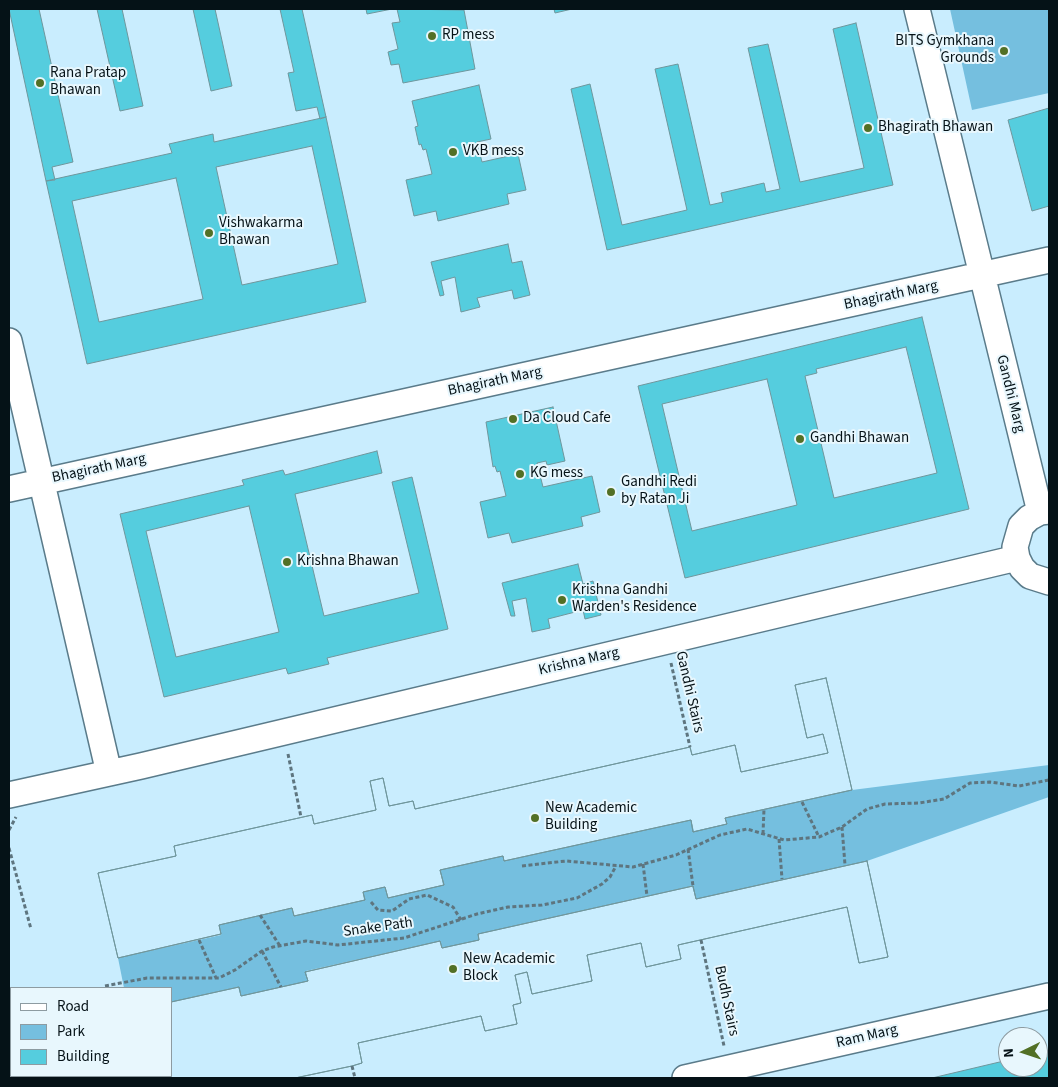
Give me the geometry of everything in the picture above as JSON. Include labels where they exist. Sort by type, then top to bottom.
[{"type":"lane","name":"Gandhi Marg","points":[[917,9],[981,277],[1044,511]]},
{"type":"lane","name":"Bhagirath Marg","points":[[9,489],[981,277],[1049,260]]},
{"type":"lane","points":[[9,341],[109,773]]},
{"type":"lane","points":[[1044,511],[1029,518],[1021,526],[1015,547],[1017,558],[1030,576],[1049,582]]},
{"type":"lane","name":"Krishna Marg","points":[[9,795],[141,766],[1017,558]]},
{"type":"lane","name":"Ram Marg","points":[[684,1078],[1049,996]]},
{"type":"path","name":"Gandhi Stairs","points":[[666,642],[690,748]]},
{"type":"path","points":[[284,732],[301,817]]},
{"type":"path","points":[[522,866],[566,861],[616,866],[644,864],[663,860],[734,831],[747,829],[779,839],[819,837],[842,827],[867,809],[885,804],[920,803],[944,799],[970,783],[990,782],[1019,786],[1049,780]]},
{"type":"path","points":[[802,802],[819,837]]},
{"type":"path","points":[[763,834],[764,809]]},
{"type":"path","points":[[842,827],[845,865]]},
{"type":"path","points":[[779,839],[782,879]]},
{"type":"path","points":[[9,848],[31,929]]},
{"type":"path","points":[[688,849],[693,886]]},
{"type":"path","points":[[644,864],[647,896]]},
{"type":"path","name":"Snake Path","points":[[106,986],[147,978],[216,978],[235,970],[262,951],[280,946],[306,941],[338,945],[404,938],[508,907],[542,905],[577,898],[602,884],[610,877],[616,866]]},
{"type":"path","points":[[371,902],[378,910],[392,911],[409,899],[427,895],[453,907],[461,920]]},
{"type":"path","points":[[260,915],[280,946]]},
{"type":"path","points":[[198,940],[216,978]]},
{"type":"path","name":"Budh Stairs","points":[[701,940],[729,1068]]},
{"type":"path","points":[[262,951],[281,987]]},
{"type":"path","points":[[352,1066],[355,1078]]},
{"type":"green space","name":"BITS Gymkhana Grounds","points":[[950,9],[1049,9],[1049,93],[972,110]]},
{"type":"green space","points":[[1049,765],[1049,797],[867,861],[696,899],[692,886],[478,934],[479,940],[442,948],[440,941],[306,971],[308,981],[241,996],[238,987],[172,1002],[172,987],[124,987],[118,958],[221,935],[219,925],[292,908],[294,916],[364,900],[363,892],[385,887],[388,898],[443,885],[440,870],[503,856],[504,861],[691,820],[694,831],[726,824],[725,818],[852,790]]},
{"type":"building","name":"Rana Pratap Bhawan","points":[[9,9],[39,9],[73,162],[52,167],[55,180],[46,181]]},
{"type":"building","name":"Rana Pratap Bhawan","points":[[97,9],[122,9],[143,106],[120,111]]},
{"type":"building","points":[[193,9],[215,9],[232,86],[211,91]]},
{"type":"building","points":[[280,9],[302,9],[326,117],[320,119],[317,107],[296,111],[288,73],[294,72]]},
{"type":"building","points":[[366,9],[392,9],[367,14]]},
{"type":"building","name":"RP mess","points":[[397,9],[464,10],[475,69],[403,83],[399,64],[391,65],[388,52],[398,49],[392,23],[400,22]]},
{"type":"building","points":[[554,9],[572,9],[555,13]]},
{"type":"building","name":"Bhagirath Bhawan","points":[[856,23],[893,185],[607,250],[571,89],[590,84],[622,225],[687,210],[655,69],[678,64],[710,205],[723,202],[721,193],[764,183],[766,192],[780,189],[748,48],[768,44],[800,182],[864,168],[833,29]]},
{"type":"building","name":"VKB mess","points":[[479,85],[491,139],[477,142],[482,162],[518,154],[526,190],[507,194],[509,204],[438,221],[436,211],[414,216],[406,180],[432,174],[426,149],[423,150],[421,144],[419,145],[415,127],[418,126],[412,101]]},
{"type":"building","points":[[1049,108],[1049,206],[1032,211],[1008,120]]},
{"type":"building","name":"Vishwakarma Bhawan","points":[[326,117],[366,302],[87,364],[46,181],[172,153],[169,144],[213,134],[214,142]],"holes":[[[312,146],[338,264],[242,285],[216,167]],[[176,178],[203,299],[99,322],[72,201]]]},
{"type":"building","points":[[508,244],[512,263],[522,261],[530,295],[514,299],[512,290],[477,298],[480,307],[461,312],[455,277],[441,281],[444,295],[440,296],[431,262]]},
{"type":"building","name":"Gandhi Bhawan","points":[[922,317],[969,509],[685,578],[638,386]],"holes":[[[906,347],[937,473],[834,498],[805,376],[817,373],[816,369]],[[767,379],[797,505],[692,531],[662,404]]]},
{"type":"building","name":"KG mess","points":[[553,407],[565,461],[547,465],[546,461],[537,463],[543,487],[592,476],[600,512],[581,517],[583,526],[512,543],[509,533],[488,538],[480,502],[506,496],[500,471],[497,472],[495,466],[493,467],[486,422]]},
{"type":"building","name":"Krishna Bhawan","points":[[377,451],[382,473],[295,494],[324,616],[419,593],[392,482],[412,477],[448,629],[327,658],[329,664],[288,674],[286,668],[164,697],[120,514],[244,485],[242,480],[283,470],[285,475]],"holes":[[[249,506],[279,632],[176,657],[146,531]]]},
{"type":"building","name":"Krishna Gandhi Warden's Residence","points":[[578,564],[583,584],[593,581],[601,615],[585,619],[583,610],[548,619],[550,628],[532,632],[526,598],[512,601],[515,616],[511,616],[502,583]]},
{"type":"building","name":"New Academic Building","points":[[826,678],[852,790],[725,818],[727,824],[693,832],[691,820],[504,861],[503,856],[440,870],[444,885],[388,898],[385,887],[363,892],[365,900],[294,916],[292,908],[219,925],[221,934],[118,958],[98,873],[176,856],[174,846],[312,815],[314,824],[376,810],[370,781],[383,778],[389,806],[413,801],[415,809],[690,747],[692,755],[735,745],[741,772],[828,753],[823,734],[807,738],[795,685]]},
{"type":"building","name":"New Academic Building","points":[[826,678],[852,790],[725,818],[727,824],[693,832],[691,820],[504,861],[503,856],[440,870],[444,885],[388,898],[385,887],[363,892],[365,900],[294,916],[292,908],[219,925],[221,934],[118,958],[98,873],[176,856],[174,846],[312,815],[314,824],[376,810],[370,781],[383,778],[389,806],[413,801],[415,809],[690,747],[692,755],[735,745],[741,772],[828,753],[823,734],[807,738],[795,685]]},
{"type":"building","name":"New Academic Block","points":[[867,861],[888,957],[859,963],[847,907],[678,945],[681,959],[646,967],[641,943],[587,955],[592,981],[532,994],[527,972],[515,975],[521,1003],[513,1005],[517,1024],[485,1031],[481,1016],[358,1043],[362,1063],[352,1066],[295,1078],[144,1077],[172,1077],[172,1002],[239,987],[241,996],[308,981],[305,972],[440,941],[442,948],[479,940],[478,934],[693,886],[696,899]]},
{"type":"building","name":"New Academic Block","points":[[867,861],[888,957],[859,963],[847,907],[678,945],[681,959],[646,967],[641,943],[587,955],[592,981],[532,994],[527,972],[515,975],[521,1003],[513,1005],[517,1024],[485,1031],[481,1016],[358,1043],[362,1063],[352,1066],[295,1078],[144,1077],[172,1077],[172,1002],[239,987],[241,996],[308,981],[305,972],[440,941],[442,948],[479,940],[478,934],[693,886],[696,899]]},
{"type":"building","points":[[1048,1050],[1049,1078],[932,1078],[998,1062],[998,1077],[1048,1077]]},
{"type":"place","name":"RP mess","points":[[432,36]]},
{"type":"place","name":"BITS Gymkhana Grounds","points":[[1004,51]]},
{"type":"place","name":"Rana Pratap Bhawan","points":[[40,83]]},
{"type":"place","name":"Bhagirath Bhawan","points":[[868,128]]},
{"type":"place","name":"VKB mess","points":[[453,152]]},
{"type":"place","name":"Vishwakarma Bhawan","points":[[209,233]]},
{"type":"place","name":"Da Cloud Cafe","points":[[513,419]]},
{"type":"place","name":"Gandhi Bhawan","points":[[800,439]]},
{"type":"place","name":"KG mess","points":[[520,474]]},
{"type":"place","name":"Gandhi Redi by Ratan Ji","points":[[611,492]]},
{"type":"place","name":"Krishna Bhawan","points":[[287,562]]},
{"type":"place","name":"Krishna Gandhi Warden's Residence","points":[[562,600]]},
{"type":"place","name":"New Academic Building","points":[[535,818]]},
{"type":"place","name":"New Academic Block","points":[[453,969]]}]
